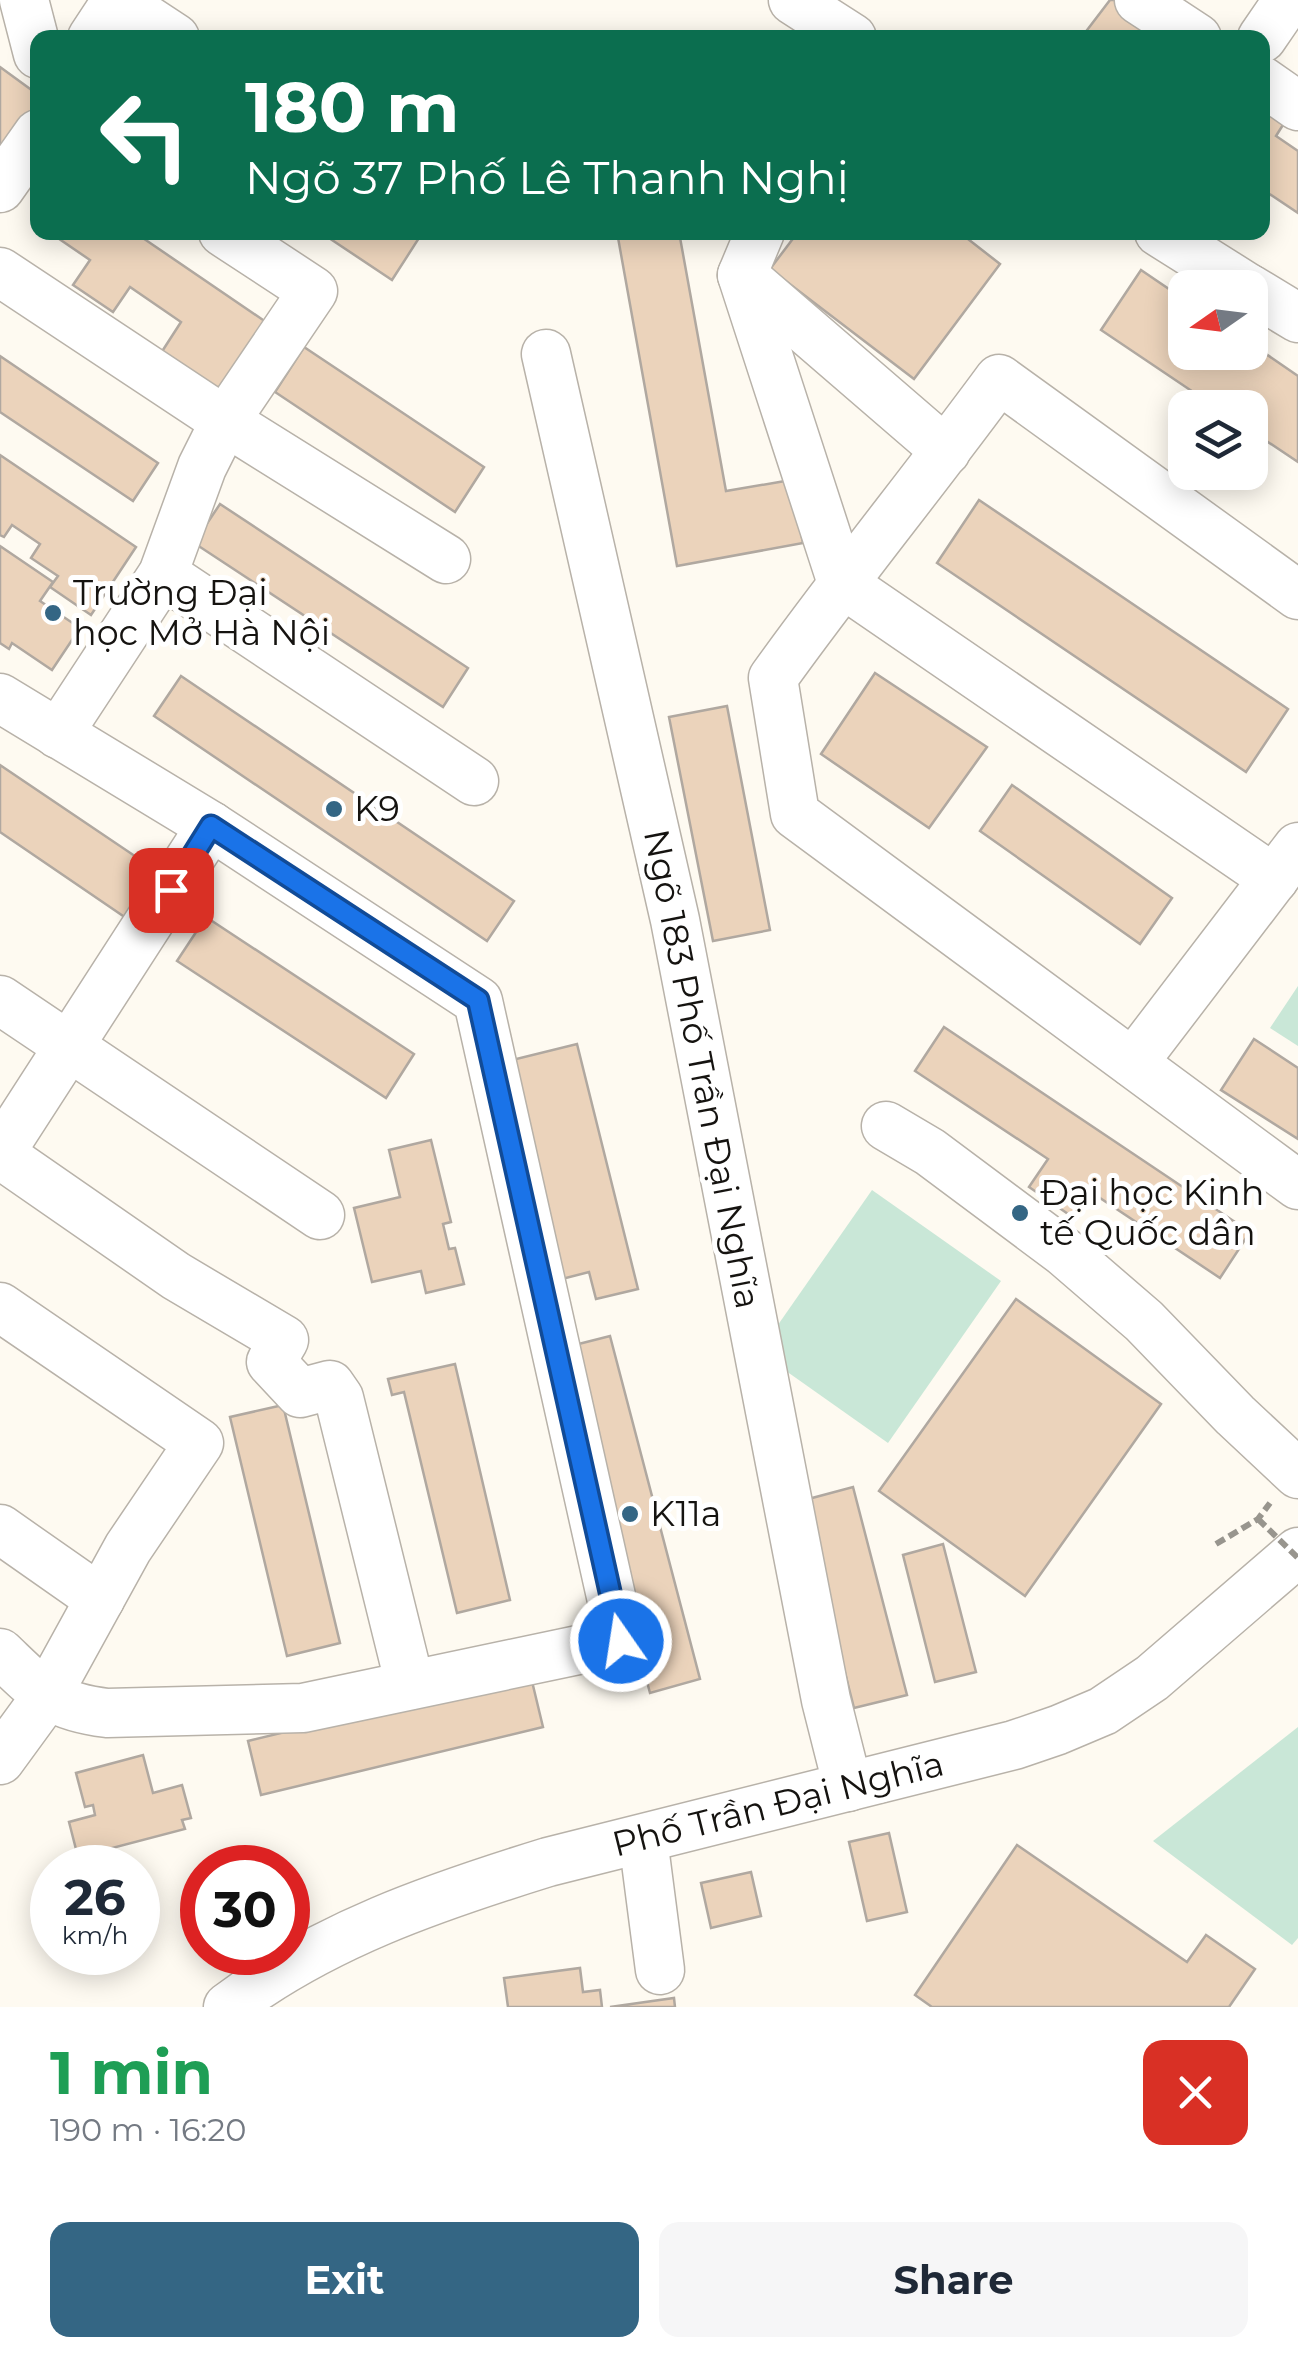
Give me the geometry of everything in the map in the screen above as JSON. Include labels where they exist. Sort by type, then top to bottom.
[{"type":"street","points":[[24,0],[32,30]]},
{"type":"street","points":[[97,30],[117,0],[163,30]]},
{"type":"street","points":[[793,0],[840,30]]},
{"type":"street","points":[[1139,0],[1185,30]]},
{"type":"street","points":[[1267,30],[1288,0]]},
{"type":"street","points":[[1270,87],[1298,106]]},
{"type":"street","points":[[0,188],[30,145]]},
{"type":"street","points":[[58,734],[163,574],[202,467],[225,421],[313,291],[235,240]]},
{"type":"street","points":[[1171,240],[1220,270]]},
{"type":"street","points":[[751,254],[946,451]]},
{"type":"street","points":[[751,254],[842,583],[1286,863],[1133,1064]]},
{"type":"street","points":[[0,272],[225,421],[446,559]]},
{"type":"street","points":[[1268,300],[1298,318]]},
{"type":"street","name":"Ngõ 183 Phố Trần Đại Nghĩa","points":[[546,354],[675,920],[826,1700],[848,1786]]},
{"type":"street","points":[[1298,595],[999,379],[773,678],[795,814],[1298,1185]]},
{"type":"street","points":[[163,574],[474,781]]},
{"type":"street","points":[[0,698],[211,826],[478,1000],[621,1641],[303,1708],[107,1713],[77,1709],[46,1697],[0,1653]]},
{"type":"street","points":[[211,826],[0,1153],[176,1276],[284,1340],[271,1362],[300,1393],[330,1385],[339,1398],[349,1434],[410,1685]]},
{"type":"street","points":[[0,1000],[320,1215]]},
{"type":"street","points":[[886,1126],[930,1152],[1078,1264],[1144,1321],[1235,1415],[1287,1484]]},
{"type":"street","points":[[0,1307],[199,1443],[128,1548],[46,1697],[0,1760]]},
{"type":"street","points":[[0,1530],[100,1599]]},
{"type":"street","name":"Phố Trần Đại Nghĩa","points":[[228,2007],[281,1968],[377,1921],[548,1862],[1014,1745],[1103,1711],[1152,1678],[1298,1555]]},
{"type":"street","points":[[642,1840],[660,1970]]},
{"type":"path","points":[[1216,1544],[1258,1519],[1287,1484]]},
{"type":"path","points":[[1258,1519],[1298,1555]]},
{"type":"green space","points":[[1298,986],[1298,1046],[1270,1028]]},
{"type":"green space","points":[[872,1190],[1001,1281],[888,1443],[759,1352]]},
{"type":"green space","points":[[1298,1727],[1298,1938],[1292,1945],[1153,1841]]},
{"type":"building","points":[[1114,0],[1159,30],[1087,30]]},
{"type":"building","points":[[0,67],[30,89],[30,122],[0,154]]},
{"type":"building","points":[[1270,109],[1286,120],[1276,136],[1298,151],[1298,213],[1270,194]]},
{"type":"building","points":[[61,240],[146,240],[266,322],[210,406],[152,367],[181,322],[130,287],[113,312],[73,285],[90,260]]},
{"type":"building","points":[[332,240],[418,240],[392,280]]},
{"type":"building","points":[[618,240],[680,240],[726,491],[791,480],[803,543],[677,566]]},
{"type":"building","points":[[792,240],[969,240],[1000,264],[914,379],[770,269]]},
{"type":"building","points":[[1141,270],[1168,288],[1168,370],[1268,370],[1268,355],[1298,376],[1298,462],[1268,442],[1268,390],[1190,390],[1101,330]]},
{"type":"building","points":[[304,347],[484,467],[455,512],[275,392]]},
{"type":"building","points":[[0,356],[158,463],[133,501],[0,412]]},
{"type":"building","points":[[0,455],[136,547],[91,615],[50,587],[58,576],[31,558],[40,544],[12,525],[4,537],[0,535]]},
{"type":"building","points":[[979,500],[1288,709],[1246,772],[937,563]]},
{"type":"building","points":[[220,504],[468,668],[443,707],[194,543]]},
{"type":"building","points":[[0,546],[53,582],[40,601],[80,628],[52,670],[12,643],[9,649],[0,643]]},
{"type":"building","points":[[875,673],[987,747],[929,828],[821,754]]},
{"type":"building","name":"K9","points":[[181,676],[514,901],[487,941],[154,716]]},
{"type":"building","points":[[727,706],[770,930],[713,941],[669,717]]},
{"type":"building","points":[[0,765],[160,873],[129,920],[0,832]]},
{"type":"building","points":[[1012,785],[1172,898],[1140,944],[980,831]]},
{"type":"building","points":[[206,917],[414,1054],[386,1098],[177,961]]},
{"type":"building","points":[[944,1027],[1250,1232],[1220,1278],[1088,1190],[1071,1216],[1029,1187],[1048,1159],[915,1071]]},
{"type":"building","points":[[1254,1039],[1298,1068],[1298,1139],[1221,1090]]},
{"type":"building","points":[[577,1044],[638,1289],[596,1299],[589,1272],[562,1279],[508,1061]]},
{"type":"building","points":[[431,1140],[451,1222],[443,1224],[449,1249],[455,1248],[464,1284],[426,1293],[421,1271],[372,1282],[354,1208],[400,1197],[389,1150]]},
{"type":"building","points":[[1016,1299],[1161,1404],[1025,1596],[879,1491]]},
{"type":"building","name":"K11a","points":[[610,1336],[700,1679],[650,1693],[559,1349]]},
{"type":"building","points":[[455,1364],[510,1600],[457,1613],[404,1392],[392,1395],[388,1379]]},
{"type":"building","points":[[283,1405],[340,1643],[287,1656],[230,1417]]},
{"type":"building","points":[[853,1487],[907,1695],[854,1708],[801,1501]]},
{"type":"building","points":[[943,1544],[976,1672],[935,1682],[903,1555]]},
{"type":"building","points":[[530,1673],[543,1727],[261,1795],[248,1741]]},
{"type":"building","points":[[143,1755],[153,1793],[182,1785],[191,1818],[182,1820],[185,1829],[124,1845],[75,1845],[69,1822],[95,1815],[93,1805],[85,1807],[76,1773]]},
{"type":"building","points":[[889,1833],[907,1912],[867,1921],[849,1842]]},
{"type":"building","points":[[1017,1845],[1187,1962],[1206,1935],[1255,1969],[1229,2007],[932,2007],[915,1995]]},
{"type":"building","points":[[751,1872],[761,1916],[711,1928],[701,1883]]},
{"type":"building","points":[[580,1968],[583,1992],[600,1990],[602,2007],[508,2007],[504,1978]]},
{"type":"building","points":[[674,1998],[675,2007],[610,2007]]},
{"type":"place","name":"Trường Đại học Mở Hà Nội","points":[[53,613]]},
{"type":"place","name":"K9","points":[[334,809]]},
{"type":"place","name":"Đại học Kinh tế Quốc dân","points":[[1020,1213]]},
{"type":"place","name":"K11a","points":[[630,1514]]},
{"type":"route","points":[[171,890],[211,826],[478,1000],[621,1641]]}]
